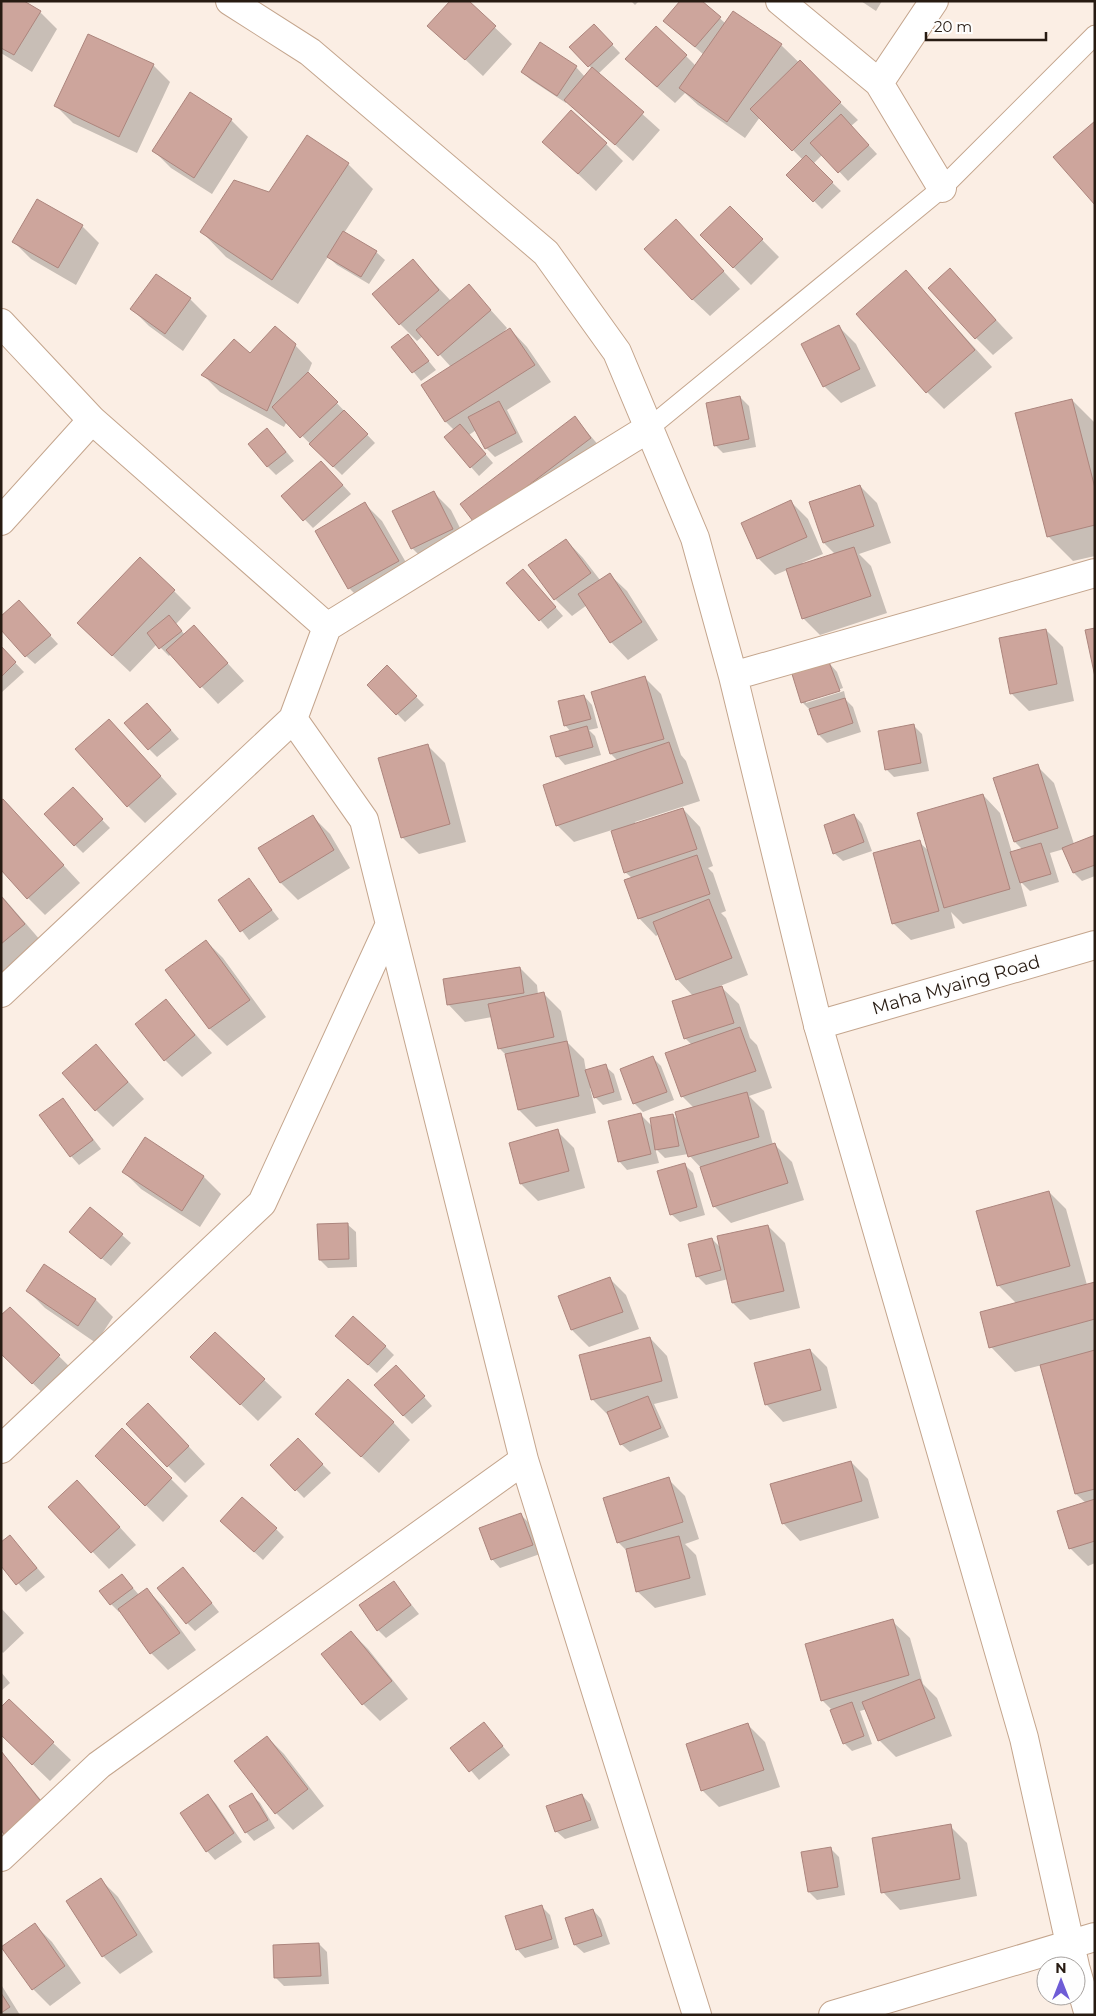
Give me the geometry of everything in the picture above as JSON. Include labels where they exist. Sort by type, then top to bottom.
[{"type":"street","points":[[230,1],[310,52],[546,253],[617,352],[695,538],[734,676],[818,1026],[1024,1738],[1071,1955]]},
{"type":"street","points":[[780,1],[879,83],[942,188]]},
{"type":"street","points":[[879,83],[934,1]]},
{"type":"street","points":[[1,323],[92,420],[327,627]]},
{"type":"street","points":[[1,521],[92,420]]},
{"type":"street","points":[[1,994],[293,719],[327,627],[649,428]]},
{"type":"street","points":[[734,676],[1095,573]]},
{"type":"street","points":[[293,719],[364,820],[524,1460],[697,2015]]},
{"type":"street","points":[[1,1449],[262,1203],[390,924]]},
{"type":"street","name":"Maha Myaing Road","points":[[818,1026],[1095,945]]},
{"type":"street","points":[[1,1857],[99,1765],[524,1460]]},
{"type":"street","points":[[833,2015],[1071,1955],[1095,1937]]},
{"type":"lane","points":[[649,428],[942,188],[1095,35]]},
{"type":"building","points":[[1,1],[24,1],[41,11],[14,55],[1,48]]},
{"type":"building","points":[[450,1],[469,1],[496,26],[465,60],[427,26]]},
{"type":"building","points":[[680,1],[702,1],[721,17],[695,47],[663,21]]},
{"type":"building","points":[[733,11],[782,44],[727,122],[679,88]]},
{"type":"building","points":[[594,24],[613,44],[588,67],[569,47]]},
{"type":"building","points":[[656,26],[687,55],[657,87],[625,59]]},
{"type":"building","points":[[88,34],[154,64],[119,137],[54,106]]},
{"type":"building","points":[[540,42],[577,66],[557,96],[521,72]]},
{"type":"building","points":[[800,60],[841,102],[792,151],[750,109]]},
{"type":"building","points":[[592,67],[644,112],[615,145],[564,100]]},
{"type":"building","points":[[190,92],[232,119],[194,178],[152,151]]},
{"type":"building","points":[[571,110],[607,143],[578,174],[542,142]]},
{"type":"building","points":[[841,114],[869,145],[838,173],[810,143]]},
{"type":"building","points":[[1095,121],[1095,205],[1053,157]]},
{"type":"building","points":[[307,135],[349,163],[272,280],[200,232],[234,180],[269,192]]},
{"type":"building","points":[[806,155],[833,182],[813,202],[786,175]]},
{"type":"building","points":[[37,199],[83,225],[58,268],[12,242]]},
{"type":"building","points":[[730,206],[763,239],[733,268],[700,235]]},
{"type":"building","points":[[676,219],[724,271],[692,300],[644,249]]},
{"type":"building","points":[[343,231],[377,251],[361,277],[327,257]]},
{"type":"building","points":[[413,259],[439,290],[399,325],[372,294]]},
{"type":"building","points":[[950,268],[996,320],[975,339],[928,288]]},
{"type":"building","points":[[906,270],[975,350],[926,393],[856,314]]},
{"type":"building","points":[[156,274],[191,298],[165,334],[130,309]]},
{"type":"building","points":[[469,284],[491,310],[438,356],[416,330]]},
{"type":"building","points":[[839,325],[860,369],[823,387],[801,344]]},
{"type":"building","points":[[275,326],[296,344],[267,411],[201,375],[234,339],[250,353]]},
{"type":"building","points":[[510,328],[535,365],[445,422],[421,385]]},
{"type":"building","points":[[408,334],[429,361],[412,373],[391,347]]},
{"type":"building","points":[[308,372],[338,402],[300,438],[272,407]]},
{"type":"building","points":[[740,396],[749,439],[714,446],[706,403]]},
{"type":"building","points":[[1072,399],[1095,488],[1095,525],[1047,537],[1015,413]]},
{"type":"building","points":[[499,401],[516,433],[485,449],[468,417]]},
{"type":"building","points":[[344,410],[368,434],[333,467],[309,444]]},
{"type":"building","points":[[575,416],[591,438],[476,525],[460,504]]},
{"type":"building","points":[[460,424],[486,454],[470,468],[444,437]]},
{"type":"building","points":[[267,428],[286,452],[267,467],[248,444]]},
{"type":"building","points":[[321,461],[343,485],[303,521],[281,496]]},
{"type":"building","points":[[860,485],[874,526],[823,543],[809,502]]},
{"type":"building","points":[[434,491],[453,529],[411,549],[392,511]]},
{"type":"building","points":[[791,500],[807,537],[757,559],[741,523]]},
{"type":"building","points":[[365,502],[399,561],[348,589],[315,531]]},
{"type":"building","points":[[566,539],[591,573],[554,600],[528,565]]},
{"type":"building","points":[[854,547],[871,596],[802,619],[786,569]]},
{"type":"building","points":[[140,557],[175,590],[112,656],[77,623]]},
{"type":"building","points":[[523,569],[556,607],[539,621],[506,583]]},
{"type":"building","points":[[610,573],[642,622],[610,643],[578,594]]},
{"type":"building","points":[[19,600],[51,635],[25,657],[1,630],[1,616]]},
{"type":"building","points":[[169,615],[182,631],[159,649],[147,633]]},
{"type":"building","points":[[194,625],[228,663],[200,688],[166,650]]},
{"type":"building","points":[[1095,628],[1095,677],[1085,630]]},
{"type":"building","points":[[1046,629],[1057,684],[1010,694],[999,638]]},
{"type":"building","points":[[1,646],[16,662],[1,677]]},
{"type":"building","points":[[829,662],[840,691],[801,703],[792,674]]},
{"type":"building","points":[[387,665],[417,696],[396,715],[367,685]]},
{"type":"building","points":[[645,676],[664,739],[610,754],[591,692]]},
{"type":"building","points":[[584,695],[591,719],[564,726],[558,701]]},
{"type":"building","points":[[845,698],[853,723],[818,735],[809,709]]},
{"type":"building","points":[[147,703],[171,730],[148,750],[124,723]]},
{"type":"building","points":[[109,719],[161,776],[127,807],[75,749]]},
{"type":"building","points":[[914,724],[921,763],[885,770],[878,731]]},
{"type":"building","points":[[587,726],[593,747],[556,757],[550,736]]},
{"type":"building","points":[[669,742],[683,783],[556,826],[543,785]]},
{"type":"building","points":[[428,744],[450,824],[401,838],[378,758]]},
{"type":"building","points":[[1038,764],[1058,828],[1014,842],[993,778]]},
{"type":"building","points":[[73,787],[103,819],[74,846],[44,814]]},
{"type":"building","points":[[983,794],[1010,889],[944,908],[917,813]]},
{"type":"building","points":[[3,799],[64,865],[27,899],[1,870],[1,800]]},
{"type":"building","points":[[683,808],[697,849],[624,873],[611,831]]},
{"type":"building","points":[[854,814],[864,842],[833,854],[824,825]]},
{"type":"building","points":[[313,815],[334,850],[280,883],[258,848]]},
{"type":"building","points":[[1095,835],[1095,865],[1073,873],[1062,848]]},
{"type":"building","points":[[920,840],[939,911],[892,924],[873,853]]},
{"type":"building","points":[[1041,843],[1051,874],[1020,883],[1010,852]]},
{"type":"building","points":[[697,855],[710,894],[638,919],[624,880]]},
{"type":"building","points":[[249,878],[272,910],[240,932],[218,900]]},
{"type":"building","points":[[1,896],[25,924],[1,944]]},
{"type":"building","points":[[709,899],[732,958],[676,980],[653,922]]},
{"type":"building","points":[[206,940],[250,1000],[209,1029],[165,970]]},
{"type":"building","points":[[520,967],[524,993],[447,1005],[443,979]]},
{"type":"building","points":[[722,986],[734,1023],[684,1039],[672,1001]]},
{"type":"building","points":[[544,992],[554,1037],[498,1049],[488,1004]]},
{"type":"building","points":[[166,999],[195,1035],[164,1061],[135,1024]]},
{"type":"building","points":[[740,1027],[756,1071],[681,1097],[665,1053]]},
{"type":"building","points":[[567,1041],[579,1096],[518,1110],[505,1054]]},
{"type":"building","points":[[96,1044],[128,1082],[95,1111],[62,1073]]},
{"type":"building","points":[[653,1056],[667,1092],[633,1104],[620,1069]]},
{"type":"building","points":[[606,1064],[614,1092],[594,1098],[585,1070]]},
{"type":"building","points":[[747,1092],[759,1137],[688,1157],[675,1112]]},
{"type":"building","points":[[63,1098],[93,1140],[70,1157],[39,1115]]},
{"type":"building","points":[[641,1113],[651,1154],[618,1162],[608,1121]]},
{"type":"building","points":[[673,1114],[679,1146],[655,1150],[650,1118]]},
{"type":"building","points":[[558,1129],[569,1171],[520,1184],[509,1143]]},
{"type":"building","points":[[145,1137],[204,1176],[182,1211],[122,1172]]},
{"type":"building","points":[[775,1143],[788,1183],[713,1207],[700,1167]]},
{"type":"building","points":[[685,1163],[697,1207],[670,1215],[657,1171]]},
{"type":"building","points":[[1049,1191],[1070,1266],[997,1286],[976,1211]]},
{"type":"building","points":[[90,1207],[123,1234],[101,1259],[69,1232]]},
{"type":"building","points":[[348,1223],[349,1259],[319,1260],[317,1224]]},
{"type":"building","points":[[768,1225],[784,1291],[732,1303],[717,1236]]},
{"type":"building","points":[[712,1238],[721,1270],[696,1277],[688,1244]]},
{"type":"building","points":[[44,1264],[96,1299],[78,1326],[26,1291]]},
{"type":"building","points":[[610,1277],[623,1312],[571,1330],[558,1296]]},
{"type":"building","points":[[1095,1282],[1095,1319],[989,1348],[980,1312]]},
{"type":"building","points":[[10,1307],[60,1355],[32,1384],[1,1354],[1,1315]]},
{"type":"building","points":[[353,1316],[386,1346],[368,1365],[335,1336]]},
{"type":"building","points":[[215,1332],[265,1379],[240,1405],[190,1357]]},
{"type":"building","points":[[650,1337],[662,1381],[591,1400],[579,1355]]},
{"type":"building","points":[[810,1349],[821,1390],[765,1405],[754,1363]]},
{"type":"building","points":[[1095,1350],[1095,1489],[1075,1494],[1040,1365]]},
{"type":"building","points":[[396,1365],[425,1396],[403,1416],[374,1385]]},
{"type":"building","points":[[348,1379],[394,1422],[361,1457],[315,1414]]},
{"type":"building","points":[[648,1396],[661,1428],[620,1445],[607,1412]]},
{"type":"building","points":[[148,1403],[189,1446],[167,1467],[126,1424]]},
{"type":"building","points":[[122,1428],[172,1478],[145,1506],[95,1456]]},
{"type":"building","points":[[298,1438],[323,1464],[295,1491],[270,1465]]},
{"type":"building","points":[[851,1461],[862,1501],[782,1524],[770,1484]]},
{"type":"building","points":[[669,1477],[683,1522],[617,1543],[603,1498]]},
{"type":"building","points":[[77,1480],[120,1527],[91,1553],[48,1507]]},
{"type":"building","points":[[242,1497],[277,1528],[254,1552],[220,1521]]},
{"type":"building","points":[[1095,1499],[1095,1541],[1069,1549],[1057,1511]]},
{"type":"building","points":[[521,1513],[533,1545],[491,1560],[479,1528]]},
{"type":"building","points":[[10,1535],[37,1568],[16,1585],[1,1566],[1,1542]]},
{"type":"building","points":[[679,1536],[690,1578],[636,1592],[626,1549]]},
{"type":"building","points":[[183,1567],[212,1603],[186,1624],[157,1588]]},
{"type":"building","points":[[122,1574],[133,1588],[110,1605],[99,1591]]},
{"type":"building","points":[[394,1581],[411,1605],[377,1631],[359,1605]]},
{"type":"building","points":[[147,1588],[180,1633],[150,1654],[118,1609]]},
{"type":"building","points":[[893,1619],[909,1675],[821,1701],[805,1644]]},
{"type":"building","points":[[351,1631],[392,1681],[362,1705],[321,1654]]},
{"type":"building","points":[[920,1679],[935,1718],[878,1741],[862,1702]]},
{"type":"building","points":[[9,1699],[54,1742],[32,1765],[1,1735],[1,1707]]},
{"type":"building","points":[[852,1702],[864,1736],[843,1744],[830,1710]]},
{"type":"building","points":[[484,1722],[503,1746],[469,1772],[450,1748]]},
{"type":"building","points":[[748,1723],[764,1770],[701,1791],[686,1744]]},
{"type":"building","points":[[267,1736],[308,1789],[275,1814],[234,1761]]},
{"type":"building","points":[[1,1751],[43,1804],[4,1834],[1,1830]]},
{"type":"building","points":[[252,1793],[268,1820],[245,1833],[229,1806]]},
{"type":"building","points":[[208,1794],[234,1833],[206,1852],[180,1813]]},
{"type":"building","points":[[582,1794],[591,1820],[555,1832],[546,1806]]},
{"type":"building","points":[[951,1824],[960,1879],[881,1893],[872,1838]]},
{"type":"building","points":[[831,1847],[838,1887],[808,1892],[801,1852]]},
{"type":"building","points":[[101,1878],[137,1935],[102,1957],[66,1901]]},
{"type":"building","points":[[542,1905],[552,1939],[516,1950],[505,1916]]},
{"type":"building","points":[[593,1909],[602,1936],[574,1945],[565,1918]]},
{"type":"building","points":[[35,1923],[65,1966],[32,1990],[1,1947]]},
{"type":"building","points":[[319,1943],[321,1976],[274,1978],[273,1945]]},
{"type":"building","points":[[1,1993],[10,2007],[1,2013]]}]
